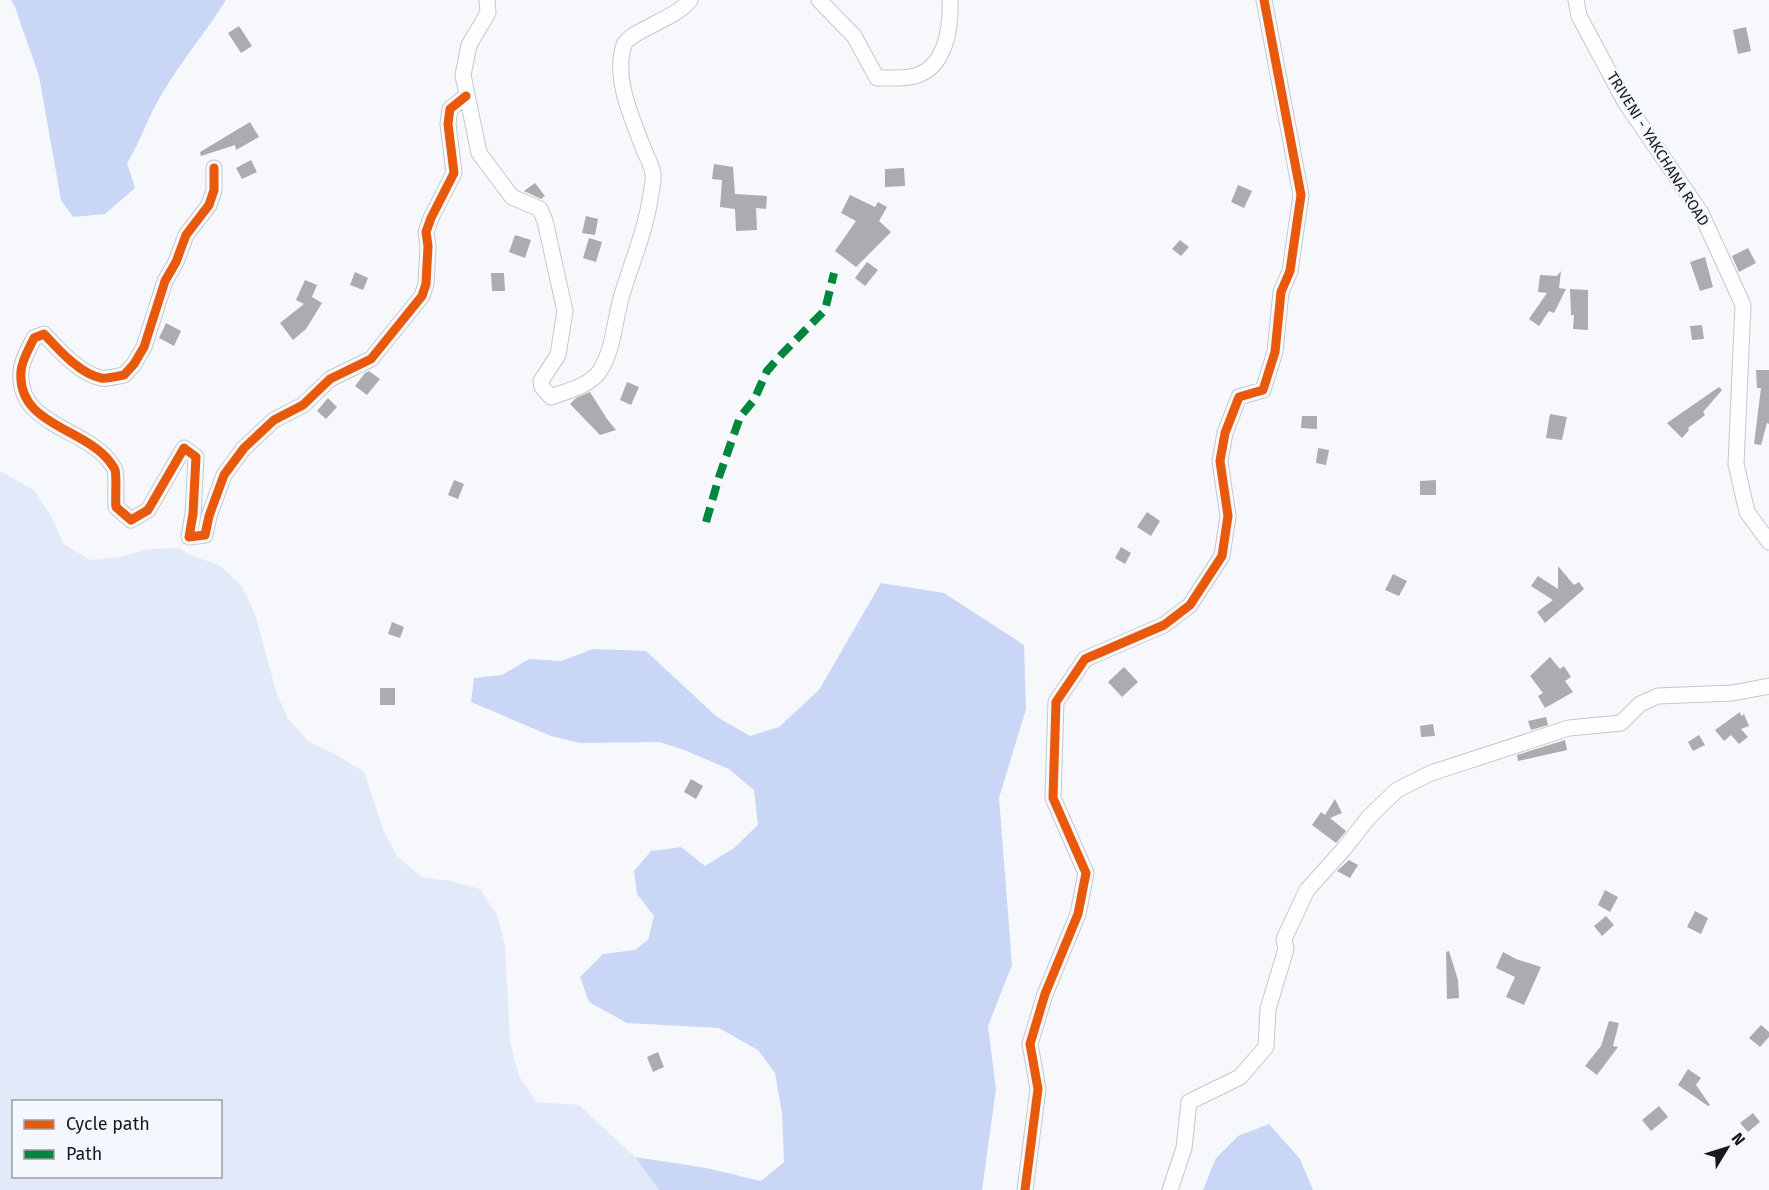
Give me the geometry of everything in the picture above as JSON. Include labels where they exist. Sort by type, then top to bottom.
[{"type":"street","points":[[487,0],[488,13],[469,45],[463,68],[466,96],[479,153],[512,198],[540,209],[546,220],[566,311],[558,355],[541,381],[542,387],[551,396],[580,386],[598,373],[614,335],[620,302],[648,214],[653,175],[630,113],[620,67],[624,44],[637,32],[656,25],[684,8],[690,0]]},
{"type":"street","points":[[819,0],[854,36],[877,78],[913,77],[933,65],[946,44],[950,0]]},
{"type":"street","points":[[1025,1190],[1038,1089],[1030,1044],[1045,994],[1078,914],[1086,873],[1053,798],[1056,702],[1084,659],[1164,626],[1190,605],[1222,556],[1228,516],[1220,460],[1225,433],[1239,397],[1263,390],[1275,352],[1281,292],[1290,271],[1301,195],[1264,0]]},
{"type":"street","name":"TRIVENI - YAKCHANA ROAD","points":[[1576,0],[1579,16],[1625,102],[1701,213],[1743,305],[1736,464],[1747,512],[1769,542]]},
{"type":"street","points":[[214,168],[214,190],[209,205],[186,235],[176,262],[162,288],[144,347],[124,375],[101,378],[80,367],[44,334],[34,338],[21,371],[25,395],[35,411],[57,426],[84,439],[104,455],[115,470],[116,507],[131,520],[148,510],[184,448],[196,457],[193,514],[189,537],[205,536],[209,516],[224,474],[244,448],[274,420],[303,405],[330,379],[371,359],[422,296],[426,284],[428,246],[426,232],[430,218],[440,204],[453,173],[448,124],[450,109],[466,96]]},
{"type":"street","points":[[1170,1190],[1184,1148],[1190,1101],[1240,1077],[1266,1047],[1268,1009],[1286,949],[1284,939],[1307,890],[1369,817],[1397,790],[1431,773],[1569,728],[1621,723],[1640,704],[1658,696],[1733,693],[1769,686]]},
{"type":"shaded area","points":[[11,0],[226,0],[163,92],[127,163],[135,188],[105,214],[73,217],[61,200],[39,76]]},
{"type":"shaded area","points":[[0,471],[34,490],[51,516],[64,544],[90,560],[120,557],[149,549],[180,548],[190,555],[219,565],[242,586],[255,614],[276,691],[288,719],[309,742],[337,755],[364,772],[383,829],[397,856],[421,877],[451,881],[480,889],[497,915],[505,945],[510,1042],[519,1076],[536,1102],[579,1105],[635,1157],[659,1190],[0,1190]]},
{"type":"shaded area","points":[[881,583],[944,593],[1024,645],[1026,709],[999,798],[1012,965],[988,1026],[996,1089],[982,1190],[659,1190],[635,1157],[706,1168],[761,1181],[784,1162],[782,1113],[775,1073],[758,1050],[719,1028],[627,1023],[589,1002],[580,977],[603,954],[635,950],[648,940],[654,916],[637,894],[634,871],[651,851],[681,847],[705,866],[734,848],[758,825],[754,790],[729,769],[660,742],[580,743],[551,736],[471,702],[474,678],[502,675],[529,659],[561,661],[593,649],[646,651],[717,717],[750,736],[779,727],[819,690]]},
{"type":"shaded area","points":[[1269,1124],[1300,1159],[1313,1190],[1203,1190],[1216,1158],[1238,1136]]},
{"type":"building","points":[[239,26],[252,46],[241,53],[228,33]]},
{"type":"building","points":[[1746,27],[1751,51],[1738,54],[1733,30]]},
{"type":"building","points":[[250,122],[259,137],[236,150],[235,145],[201,156],[200,152]]},
{"type":"building","points":[[251,160],[257,172],[242,179],[236,168]]},
{"type":"building","points":[[714,164],[733,167],[735,194],[767,196],[766,209],[756,208],[757,230],[736,231],[735,209],[720,207],[722,180],[712,179]]},
{"type":"building","points":[[904,168],[905,186],[885,187],[885,169]]},
{"type":"building","points":[[535,183],[545,196],[541,199],[524,191]]},
{"type":"building","points":[[1238,185],[1252,191],[1244,208],[1231,202]]},
{"type":"building","points":[[850,195],[875,207],[878,202],[887,207],[879,221],[891,232],[856,267],[835,251],[856,221],[841,213]]},
{"type":"building","points":[[586,216],[598,219],[595,235],[582,233]]},
{"type":"building","points":[[515,235],[531,240],[525,258],[509,252]]},
{"type":"building","points":[[589,238],[602,242],[596,262],[583,258]]},
{"type":"building","points":[[1180,240],[1189,247],[1181,256],[1172,249]]},
{"type":"building","points":[[1748,248],[1756,263],[1739,272],[1732,256]]},
{"type":"building","points":[[1705,257],[1713,287],[1700,291],[1690,262]]},
{"type":"building","points":[[867,262],[878,270],[865,286],[855,278]]},
{"type":"building","points":[[1561,271],[1559,288],[1566,289],[1554,313],[1549,311],[1539,326],[1529,319],[1547,293],[1538,292],[1540,275],[1557,276]]},
{"type":"building","points":[[355,272],[368,278],[363,290],[350,285]]},
{"type":"building","points":[[491,273],[504,273],[505,291],[492,291]]},
{"type":"building","points":[[305,280],[317,285],[312,297],[322,303],[306,329],[293,340],[280,323],[304,304],[296,300]]},
{"type":"building","points":[[1570,289],[1588,290],[1588,330],[1573,329],[1574,315],[1571,315]]},
{"type":"building","points":[[166,323],[181,331],[174,346],[159,338]]},
{"type":"building","points":[[1702,325],[1704,339],[1692,340],[1690,326]]},
{"type":"building","points":[[1756,370],[1769,370],[1769,424],[1767,423],[1761,445],[1754,444],[1761,388],[1757,388]]},
{"type":"building","points":[[369,371],[380,379],[367,395],[355,386]]},
{"type":"building","points":[[627,382],[639,387],[631,405],[620,400]]},
{"type":"building","points":[[1719,387],[1722,390],[1703,412],[1705,415],[1688,428],[1689,430],[1682,438],[1667,423]]},
{"type":"building","points":[[590,392],[616,430],[600,435],[570,404],[576,398]]},
{"type":"building","points":[[328,398],[337,407],[326,419],[317,411]]},
{"type":"building","points":[[1550,414],[1567,417],[1562,440],[1546,438]]},
{"type":"building","points":[[1302,416],[1317,416],[1317,429],[1301,428]]},
{"type":"building","points":[[1318,448],[1329,450],[1326,465],[1316,463]]},
{"type":"building","points":[[454,480],[464,484],[458,499],[448,495]]},
{"type":"building","points":[[1436,480],[1436,495],[1420,495],[1420,481]]},
{"type":"building","points":[[1147,512],[1160,521],[1151,536],[1137,527]]},
{"type":"building","points":[[1121,547],[1131,553],[1125,564],[1115,558]]},
{"type":"building","points":[[1558,566],[1574,585],[1579,582],[1584,589],[1545,623],[1537,612],[1553,600],[1531,586],[1538,576],[1558,589]]},
{"type":"building","points":[[1393,574],[1407,581],[1399,596],[1385,590]]},
{"type":"building","points":[[392,622],[404,627],[400,638],[388,634]]},
{"type":"building","points":[[1550,657],[1560,669],[1564,666],[1571,677],[1565,681],[1573,692],[1545,708],[1538,696],[1543,693],[1530,676]]},
{"type":"building","points":[[1124,667],[1138,682],[1122,697],[1108,682]]},
{"type":"building","points":[[380,688],[395,688],[395,705],[380,705]]},
{"type":"building","points":[[1740,712],[1741,716],[1744,714],[1749,726],[1741,729],[1748,737],[1739,744],[1731,735],[1724,741],[1715,730]]},
{"type":"building","points":[[1546,717],[1548,725],[1531,730],[1528,721]]},
{"type":"building","points":[[1433,724],[1435,736],[1421,737],[1420,726]]},
{"type":"building","points":[[1699,735],[1705,745],[1693,751],[1688,742]]},
{"type":"building","points":[[1565,740],[1567,750],[1518,761],[1517,755]]},
{"type":"building","points":[[691,779],[703,786],[696,799],[684,792]]},
{"type":"building","points":[[1335,799],[1342,813],[1330,818],[1346,831],[1336,843],[1312,825],[1321,812],[1325,815]]},
{"type":"building","points":[[1349,860],[1358,865],[1350,878],[1337,871]]},
{"type":"building","points":[[1605,890],[1618,897],[1610,912],[1598,905]]},
{"type":"building","points":[[1695,911],[1708,918],[1701,934],[1687,927]]},
{"type":"building","points":[[1606,916],[1614,925],[1602,936],[1594,926]]},
{"type":"building","points":[[1449,951],[1458,980],[1459,998],[1447,999],[1446,952]]},
{"type":"building","points":[[1503,952],[1541,967],[1524,1005],[1506,997],[1515,977],[1496,968]]},
{"type":"building","points":[[1609,1021],[1619,1023],[1613,1046],[1618,1047],[1597,1075],[1585,1066],[1601,1046]]},
{"type":"building","points":[[1761,1025],[1769,1032],[1769,1037],[1760,1047],[1749,1038]]},
{"type":"building","points":[[658,1052],[664,1067],[653,1072],[647,1057]]},
{"type":"building","points":[[1688,1069],[1701,1078],[1696,1085],[1710,1105],[1708,1106],[1678,1085]]},
{"type":"building","points":[[1659,1106],[1668,1117],[1651,1131],[1642,1120]]},
{"type":"building","points":[[1753,1113],[1760,1122],[1748,1132],[1740,1123]]},
{"type":"marked path","points":[[706,522],[740,417],[754,400],[767,371],[825,310],[834,273]]},
{"type":"cycle path","points":[[1025,1190],[1038,1089],[1030,1044],[1045,994],[1078,914],[1086,873],[1053,798],[1056,702],[1085,659],[1164,625],[1190,605],[1222,556],[1228,516],[1220,461],[1225,433],[1239,397],[1263,390],[1275,352],[1281,292],[1290,271],[1301,195],[1264,0]]},
{"type":"cycle path","points":[[214,168],[214,190],[209,205],[186,235],[176,262],[165,281],[144,347],[124,375],[101,378],[85,372],[44,334],[34,338],[21,368],[23,390],[30,404],[41,415],[85,441],[110,462],[116,473],[116,507],[131,520],[148,510],[184,448],[196,457],[193,514],[189,537],[205,535],[209,516],[224,475],[244,448],[274,420],[303,405],[330,379],[371,359],[422,296],[426,284],[428,246],[426,232],[454,173],[448,124],[450,109],[466,96]]}]
